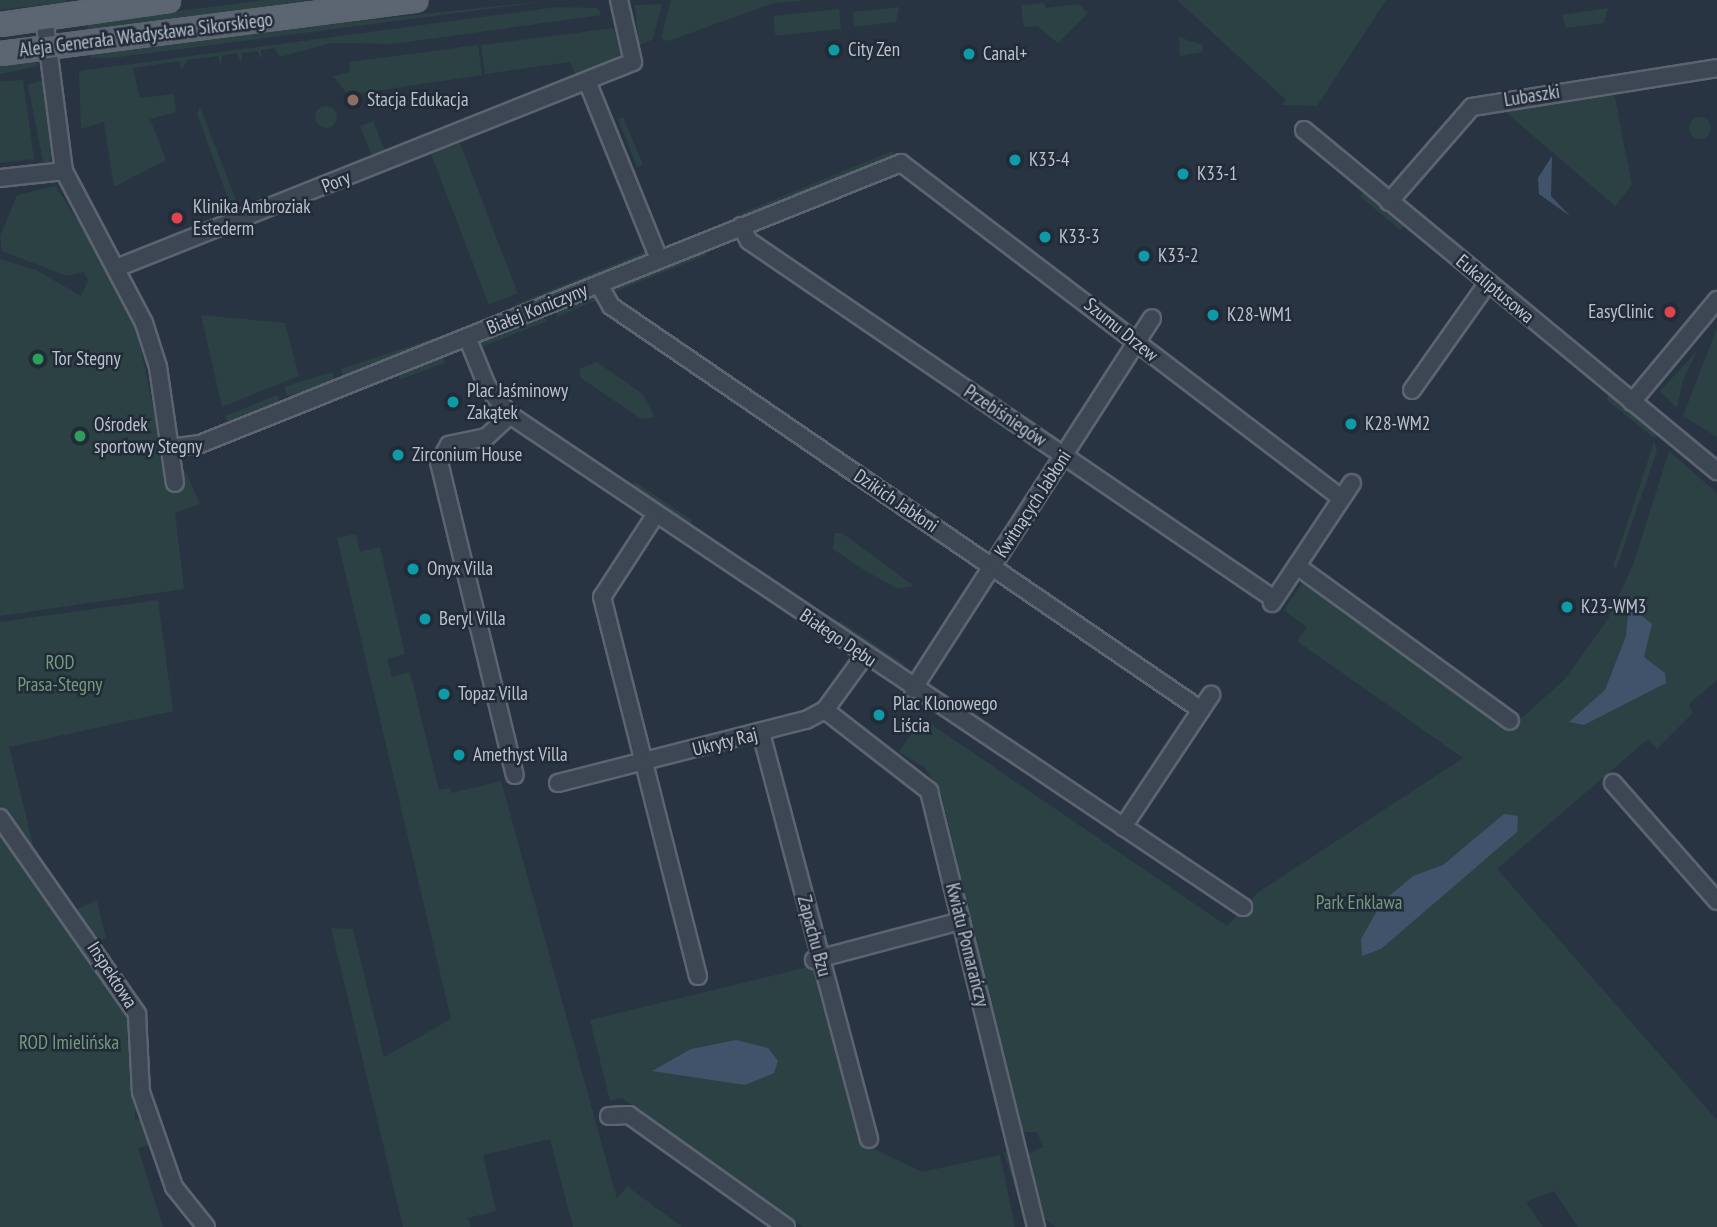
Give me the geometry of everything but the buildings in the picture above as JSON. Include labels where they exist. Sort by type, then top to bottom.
[{"type":"main road","name":"Aleja Generała Władysława Sikorskiego","points":[[0,53],[416,0]]},
{"type":"main road","name":"Aleja Generała Władysława Sikorskiego","points":[[0,24],[155,1]]},
{"type":"street","name":"Pory","points":[[618,0],[627,17]]},
{"type":"street","name":"Pory","points":[[119,267],[634,62],[627,17],[630,0]]},
{"type":"street","points":[[44,18],[64,171],[119,267],[158,367],[175,483]]},
{"type":"street","name":"Lubaszki","points":[[1389,202],[1472,107],[1717,68]]},
{"type":"street","points":[[587,81],[660,259]]},
{"type":"street","name":"Eukaliptusowa","points":[[1304,131],[1717,471]]},
{"type":"street","name":"Białej Koniczyny","points":[[171,448],[200,444],[901,163]]},
{"type":"street","name":"Szumu Drzew","points":[[901,163],[1341,498]]},
{"type":"street","points":[[0,178],[64,171]]},
{"type":"street","name":"Przebiśniegów","points":[[741,226],[749,241],[1273,601],[1297,566]]},
{"type":"street","points":[[1412,390],[1487,284]]},
{"type":"street","name":"Dzikich Jabłoni","points":[[599,285],[611,306],[1201,710]]},
{"type":"street","points":[[1632,402],[1717,300]]},
{"type":"street","name":"Kwitnących Jabłoni","points":[[913,689],[1152,318]]},
{"type":"street","name":"Białego Dębu","points":[[467,337],[487,386],[510,415],[913,689],[1243,907]]},
{"type":"street","points":[[510,415],[486,437],[449,445],[439,465],[515,775]]},
{"type":"street","points":[[1352,483],[1297,566],[1510,720]]},
{"type":"street","points":[[656,514],[602,597],[698,976]]},
{"type":"street","points":[[825,710],[865,656]]},
{"type":"street","points":[[1123,827],[1211,695]]},
{"type":"street","name":"Ukryty Raj","points":[[558,783],[761,733],[825,710]]},
{"type":"street","name":"Kwiatu Pomarańczy","points":[[825,710],[929,791],[1036,1227]]},
{"type":"street","name":"Zapachu Bzu","points":[[761,733],[817,958],[869,1139]]},
{"type":"street","points":[[1613,783],[1717,901]]},
{"type":"street","name":"Inspektowa","points":[[0,818],[137,1014],[141,1092],[174,1186],[206,1227]]},
{"type":"street","points":[[817,958],[961,921]]},
{"type":"street","points":[[609,1116],[629,1115],[786,1227]]},
{"type":"green space","points":[[0,0],[66,0],[66,2],[0,10]]},
{"type":"green space","points":[[264,0],[311,0],[88,31],[87,23]]},
{"type":"green space","points":[[555,0],[112,58],[91,58],[90,50]]},
{"type":"green space","points":[[671,0],[806,0],[774,3],[668,41],[661,38]]},
{"type":"green space","points":[[1177,0],[1386,0],[1317,106],[1282,105],[1286,100]]},
{"type":"green space","points":[[1044,3],[1046,8],[1079,4],[1088,13],[1058,43],[1037,26],[1024,27],[1021,5]]},
{"type":"green space","points":[[662,4],[653,39],[639,46],[635,5]]},
{"type":"green space","points":[[557,7],[598,8],[601,15],[393,44],[331,43],[280,57],[274,48],[261,50],[262,60],[257,51],[242,53],[241,63],[237,53],[223,55],[220,66],[218,56],[187,60],[181,70],[180,61],[133,68],[140,98],[174,94],[176,112],[150,119],[166,160],[114,187],[104,122],[81,129],[79,71]]},
{"type":"green space","points":[[899,7],[896,22],[854,27],[853,12]]},
{"type":"green space","points":[[1608,8],[1604,23],[1566,28],[1562,15]]},
{"type":"green space","points":[[839,9],[841,29],[775,36],[773,16]]},
{"type":"green space","points":[[614,28],[622,53],[617,60],[576,76],[570,62],[485,74],[481,45]]},
{"type":"green space","points":[[1179,37],[1202,45],[1203,52],[1180,56]]},
{"type":"green space","points":[[478,45],[482,75],[348,95],[333,76],[350,72],[349,62]]},
{"type":"green space","points":[[33,59],[39,66],[0,74],[0,63]]},
{"type":"green space","points":[[23,80],[34,159],[0,163],[0,81]]},
{"type":"green space","points":[[42,80],[53,157],[44,167],[28,85]]},
{"type":"green space","points":[[1614,93],[1632,185],[1615,206],[1503,110]]},
{"type":"green space","points":[[326,106],[334,109],[337,117],[334,125],[326,128],[318,125],[315,117],[318,109]]},
{"type":"green space","points":[[200,107],[239,208],[233,212],[197,114]]},
{"type":"green space","points":[[623,117],[643,165],[637,167],[618,119]]},
{"type":"green space","points":[[1700,117],[1708,120],[1711,128],[1708,136],[1700,139],[1692,136],[1689,128],[1692,120]]},
{"type":"green space","points":[[373,121],[386,153],[373,159],[360,126]]},
{"type":"green space","points":[[460,143],[518,293],[489,304],[431,154]]},
{"type":"green space","points":[[892,151],[895,157],[739,220],[735,216]]},
{"type":"green space","name":"Ośrodek sportowy Stegny","points":[[55,186],[106,264],[136,328],[168,474],[186,472],[200,504],[175,513],[184,589],[0,616],[0,259],[38,271],[81,296],[88,281],[84,272],[67,276],[2,251],[0,236],[17,195]]},
{"type":"green space","points":[[1365,190],[1406,224],[1400,230],[1360,196]]},
{"type":"green space","points":[[708,246],[706,255],[609,294],[611,287]]},
{"type":"green space","points":[[649,250],[647,257],[521,309],[514,305]]},
{"type":"green space","points":[[589,295],[599,299],[557,317],[557,308]]},
{"type":"green space","points":[[201,315],[285,323],[299,376],[222,407]]},
{"type":"green space","points":[[541,315],[547,321],[479,348],[483,339]]},
{"type":"green space","points":[[1717,328],[1717,437],[1683,416]]},
{"type":"green space","points":[[435,338],[437,344],[344,379],[341,369]]},
{"type":"green space","points":[[1697,351],[1683,380],[1677,408],[1660,391]]},
{"type":"green space","points":[[442,354],[445,362],[400,380],[397,371]]},
{"type":"green space","points":[[597,362],[643,394],[655,417],[641,419],[581,378],[579,369]]},
{"type":"green space","points":[[332,372],[335,382],[287,396],[284,387]]},
{"type":"green space","points":[[1609,391],[1661,435],[1653,437],[1607,400]]},
{"type":"green space","points":[[277,395],[281,405],[229,426],[225,416]]},
{"type":"green space","points":[[1654,442],[1657,451],[1616,569],[1613,566]]},
{"type":"green space","name":"Park Enklawa","points":[[1669,451],[1717,493],[1717,680],[1689,704],[1693,713],[1657,749],[1648,739],[1497,869],[1717,1120],[1717,1227],[1578,1227],[1554,1191],[1526,1202],[1543,1227],[1056,1227],[1045,1219],[1028,1154],[1043,1147],[1037,1132],[1023,1132],[942,797],[925,768],[899,752],[922,718],[1227,926],[1257,893],[1463,758],[1297,641],[1307,627],[1284,610],[1303,582],[1509,729],[1564,680],[1608,619],[1633,565]]},
{"type":"green space","points":[[635,482],[692,521],[687,528],[630,489]]},
{"type":"green space","points":[[835,533],[842,533],[914,586],[898,589],[864,570],[833,549]]},
{"type":"green space","points":[[356,534],[360,552],[380,547],[405,654],[387,659],[392,677],[410,672],[439,790],[450,788],[452,793],[501,781],[617,1199],[627,1186],[682,1227],[573,1227],[550,1139],[483,1155],[496,1211],[468,1218],[471,1227],[403,1227],[331,928],[353,929],[384,1057],[451,1019],[337,538]]},
{"type":"green space","name":"ROD Prasa-Stegny","points":[[158,600],[173,711],[9,747],[36,857],[0,808],[0,622]]},
{"type":"green space","points":[[840,621],[904,664],[899,672],[835,628]]},
{"type":"green space","points":[[482,664],[508,772],[505,772],[477,665]]},
{"type":"green space","name":"ROD Imielińska","points":[[0,834],[133,1012],[139,1056],[135,1119],[147,1121],[154,1144],[138,1148],[163,1227],[0,1227]]},
{"type":"green space","points":[[97,900],[106,938],[95,942],[75,910]]},
{"type":"green space","points":[[816,965],[864,1144],[922,1172],[1000,1155],[1015,1227],[803,1227],[622,1098],[610,1101],[590,1020]]},
{"type":"green space","points":[[1010,1151],[1029,1223],[1027,1227],[1004,1153]]},
{"type":"water","points":[[1552,156],[1551,196],[1570,216],[1539,194],[1538,178]]},
{"type":"water","points":[[1629,605],[1652,624],[1644,657],[1665,673],[1666,683],[1584,725],[1569,722],[1605,690],[1626,636]]},
{"type":"water","points":[[1504,814],[1518,816],[1517,832],[1381,949],[1362,956],[1361,939],[1382,902],[1413,876],[1443,865]]},
{"type":"water","points":[[736,1040],[768,1048],[778,1061],[774,1073],[745,1085],[652,1071],[691,1049]]},
{"type":"place","name":"City Zen","points":[[834,50]]},
{"type":"place","name":"Canal+","points":[[969,54]]},
{"type":"place","name":"Stacja Edukacja","points":[[353,100]]},
{"type":"place","name":"K33-4","points":[[1015,160]]},
{"type":"place","name":"K33-1","points":[[1183,174]]},
{"type":"place","name":"Klinika Ambroziak Estederm","points":[[177,218]]},
{"type":"place","name":"K33-3","points":[[1045,237]]},
{"type":"place","name":"K33-2","points":[[1144,256]]},
{"type":"place","name":"EasyClinic","points":[[1670,312]]},
{"type":"place","name":"K28-WM1","points":[[1213,315]]},
{"type":"place","name":"Tor Stegny","points":[[38,359]]},
{"type":"place","name":"Plac Jaśminowy Zakątek","points":[[453,402]]},
{"type":"place","name":"K28-WM2","points":[[1351,424]]},
{"type":"place","name":"Ośrodek sportowy Stegny","points":[[80,436]]},
{"type":"place","name":"Zirconium House","points":[[398,455]]},
{"type":"place","name":"Onyx Villa","points":[[413,569]]},
{"type":"place","name":"K23-WM3","points":[[1567,607]]},
{"type":"place","name":"Beryl Villa","points":[[425,619]]},
{"type":"place","name":"Topaz Villa","points":[[444,694]]},
{"type":"place","name":"Plac Klonowego Liścia","points":[[879,715]]},
{"type":"place","name":"Amethyst Villa","points":[[459,755]]}]
